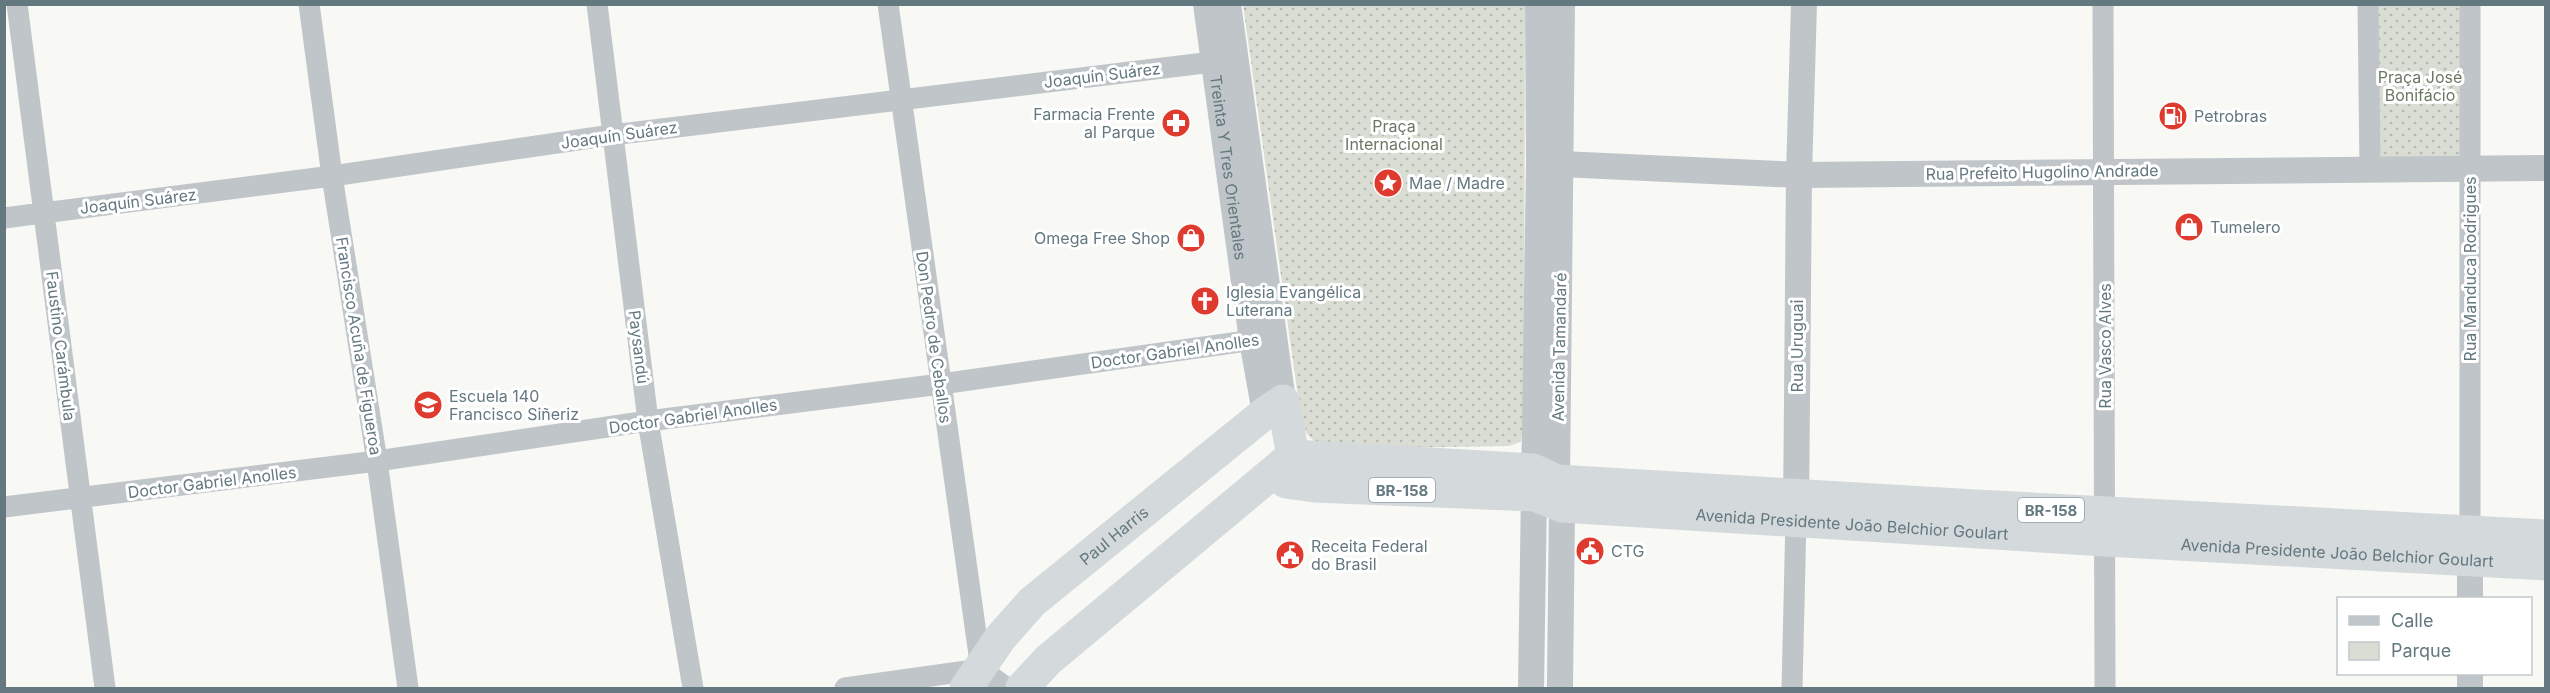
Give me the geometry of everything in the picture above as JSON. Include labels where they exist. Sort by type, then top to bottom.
[{"type":"highway","name":"Treinta Y Tres Orientales","points":[[1274,407],[1283,465]]},
{"type":"highway","name":"Paul Harris","points":[[974,679],[1001,637],[1032,602],[1274,407]]},
{"type":"highway","name":"Avenida Presidente João Belchior Goulart","points":[[1283,465],[1286,482],[1314,486],[1547,488],[1796,507],[2470,547],[2546,564]]},
{"type":"highway","points":[[1022,688],[1048,660],[1283,465]]},
{"type":"highway","name":"Avenida Presidente João Belchior Goulart","points":[[2470,547],[2546,537]]},
{"type":"street","name":"Faustino Carámbula","points":[[16,4],[105,688]]},
{"type":"street","name":"Francisco Acuña de Figueroa","points":[[309,4],[332,176],[377,461],[408,688]]},
{"type":"street","name":"Paysandú","points":[[597,4],[648,421],[693,688]]},
{"type":"street","name":"Don Pedro de Ceballos","points":[[888,4],[941,384],[974,679]]},
{"type":"street","name":"Treinta Y Tres Orientales","points":[[1206,4],[1225,60]]},
{"type":"street","name":"Treinta Y Tres Orientales","points":[[1228,4],[1225,60],[1274,407]]},
{"type":"street","name":"Avenida Tamandaré","points":[[1538,4],[1550,164]]},
{"type":"street","name":"Avenida Tamandaré","points":[[1531,688],[1547,488],[1550,164],[1562,4]]},
{"type":"street","name":"Rua Uruguai","points":[[1792,688],[1799,175],[1804,4]]},
{"type":"street","name":"Rua Vasco Alves","points":[[2103,4],[2105,688]]},
{"type":"street","points":[[2368,4],[2370,170]]},
{"type":"street","name":"Rua Manduca Rodrigues","points":[[2470,4],[2470,597]]},
{"type":"street","name":"Joaquín Suárez","points":[[4,218],[332,176],[612,135],[1225,60]]},
{"type":"street","name":"Rua Prefeito Hugolino Andrade","points":[[1550,164],[1799,175],[2546,168]]},
{"type":"street","name":"Doctor Gabriel Anolles","points":[[4,507],[377,461],[648,421],[941,384],[1263,338]]},
{"type":"street","name":"Avenida Tamandaré","points":[[1547,488],[1560,688]]},
{"type":"street","points":[[845,688],[974,679],[1007,688]]},
{"type":"green space","name":"Praça Internacional","points":[[1243,5],[1525,5],[1524,431],[1520,442],[1509,446],[1322,449],[1307,434],[1301,418]]},
{"type":"green space","name":"Praça José Bonifácio","points":[[2368,5],[2470,5],[2470,168],[2370,170]]},
{"type":"place","name":"Petrobras","points":[[2173,116]]},
{"type":"place","name":"Farmacia Frente al Parque","points":[[1176,123]]},
{"type":"place","name":"Mae / Madre","points":[[1388,183]]},
{"type":"place","name":"Tumelero","points":[[2189,227]]},
{"type":"place","name":"Omega Free Shop","points":[[1191,238]]},
{"type":"place","name":"Iglesia Evangélica Luterana","points":[[1205,301]]},
{"type":"place","name":"Escuela 140 Francisco Siñeriz","points":[[428,405]]},
{"type":"place","name":"CTG","points":[[1590,551]]},
{"type":"place","name":"Receita Federal do Brasil","points":[[1290,555]]}]
